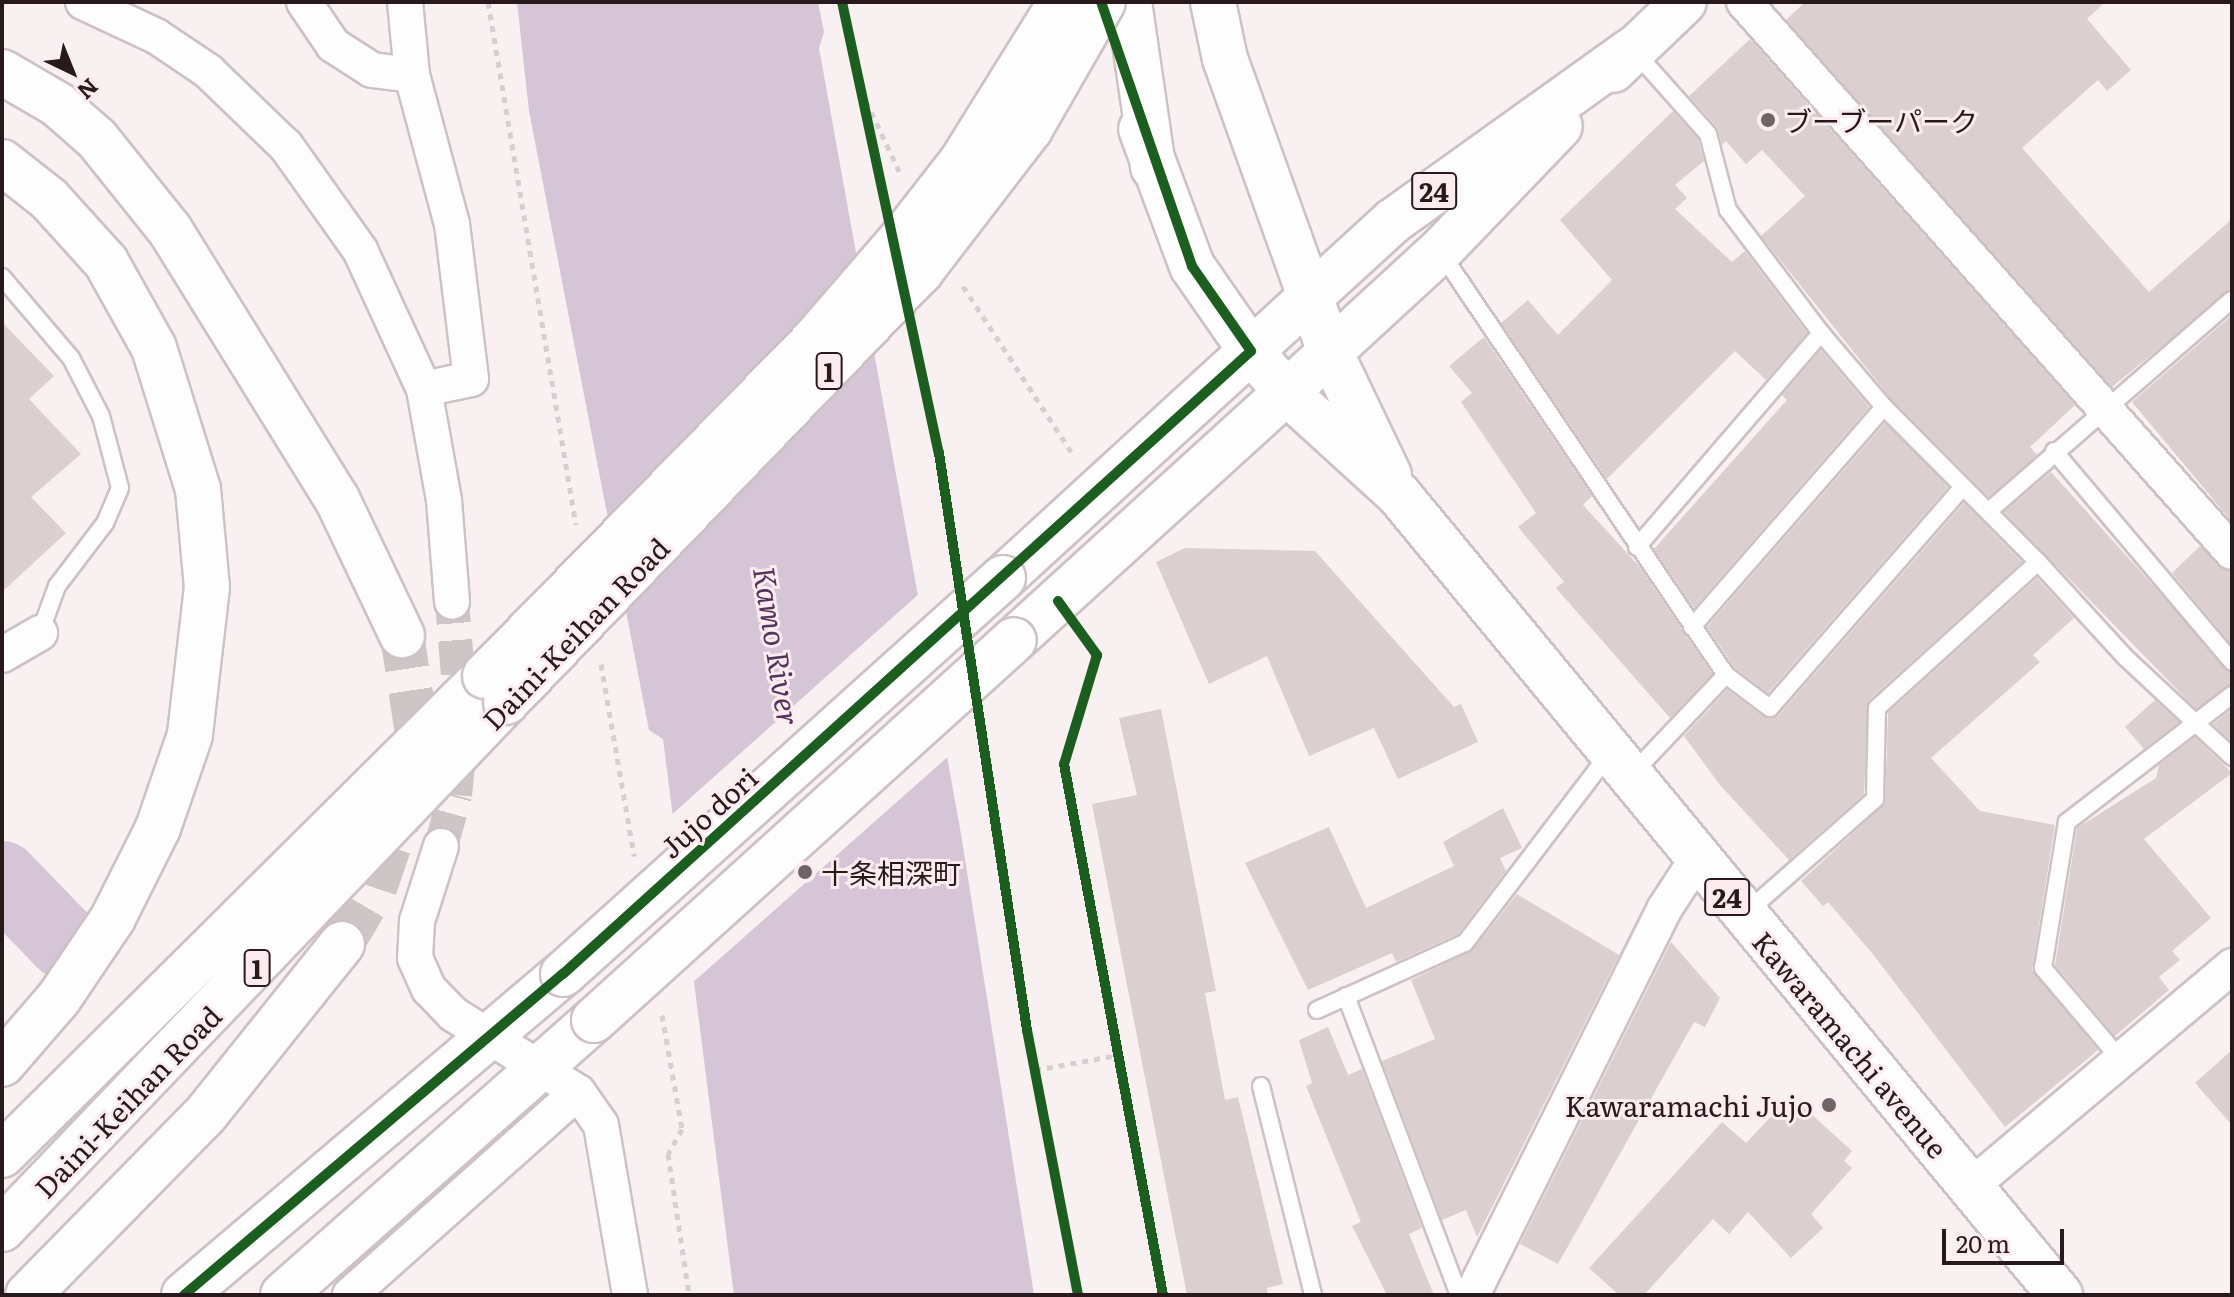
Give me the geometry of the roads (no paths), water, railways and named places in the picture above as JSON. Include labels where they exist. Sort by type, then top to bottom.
[{"type":"main road","name":"Daini-Keihan Road","points":[[2,1229],[814,340],[902,238],[962,161],[1061,2]]},
{"type":"main road","name":"Daini-Keihan Road","points":[[2,1155],[496,689],[921,271],[1030,129],[1102,2]]},
{"type":"main road","points":[[1102,2],[1153,167],[1192,266],[1251,351]]},
{"type":"main road","points":[[1129,2],[1153,167]]},
{"type":"main road","name":"Kawaramachi avenue","points":[[1213,2],[1225,59],[1308,298],[1330,352],[1399,495]]},
{"type":"main road","name":"24","points":[[1632,50],[1393,221],[1251,351],[1286,392],[1440,251],[1677,4]]},
{"type":"main road","points":[[2,72],[57,104],[97,139],[170,230],[337,499],[402,635]]},
{"type":"main road","points":[[2,162],[49,199],[106,262],[154,348],[188,441],[207,587],[190,735],[158,828],[113,918],[59,998],[2,1064]]},
{"type":"main road","name":"Jujo dori","points":[[184,1295],[563,974],[1251,351]]},
{"type":"main road","points":[[283,1295],[543,1066],[1286,392]]},
{"type":"main road","name":"Kawaramachi avenue","points":[[1286,392],[1399,495],[1619,766],[2060,1295]]},
{"type":"main road","points":[[28,1295],[205,1115],[342,944]]},
{"type":"street","points":[[83,2],[156,36],[208,71],[286,146],[360,250],[424,389],[444,500],[452,602]]},
{"type":"street","points":[[304,2],[333,45],[372,70],[412,75]]},
{"type":"street","points":[[405,2],[412,75],[452,224],[471,379],[424,389]]},
{"type":"street","points":[[1744,2],[2232,552]]},
{"type":"street","points":[[2,655],[40,633]]},
{"type":"street","points":[[441,846],[417,921],[415,958],[429,989],[453,1014],[543,1066],[578,1092],[601,1125],[611,1157],[630,1295]]},
{"type":"street","points":[[1472,1295],[1665,908],[1697,859]]},
{"type":"street","points":[[1970,1187],[2232,966]]},
{"type":"street","points":[[350,1295],[578,1092]]},
{"type":"lane","points":[[1632,50],[1708,134],[1728,210],[1821,333],[1884,407],[1990,510],[2126,658],[2201,723],[2232,757]]},
{"type":"lane","points":[[1440,251],[1726,675],[1770,708],[1963,487]]},
{"type":"lane","points":[[2,277],[71,358],[101,416],[120,488],[105,523],[57,586],[40,633]]},
{"type":"lane","points":[[1990,510],[2054,451],[2232,300]]},
{"type":"lane","points":[[1637,547],[1821,333]]},
{"type":"lane","points":[[1692,627],[1884,407]]},
{"type":"lane","points":[[2054,451],[2232,662]]},
{"type":"lane","points":[[1743,916],[1875,799],[1877,708],[2038,562]]},
{"type":"lane","points":[[1317,1010],[1465,943],[1619,766],[1726,675]]},
{"type":"lane","points":[[2121,1060],[2043,968],[2067,822],[2201,723],[2232,695]]},
{"type":"lane","points":[[1346,996],[1459,1295]]},
{"type":"lane","points":[[1261,1086],[1313,1295]]},
{"type":"water","name":"Kamo River","points":[[517,2],[818,2],[824,32],[819,48],[961,834],[1034,1295],[734,1295],[663,739],[649,730],[529,111]]},
{"type":"waterway","points":[[2,878],[64,942]]},
{"type":"tunnel","points":[[441,846],[455,795],[462,725],[452,602]]},
{"type":"tunnel","points":[[342,944],[375,888],[409,788],[417,734],[402,635]]},
{"type":"place","name":"ブーブーパーク","points":[[1768,120]]},
{"type":"place","name":"十条相深町","points":[[805,872]]},
{"type":"place","name":"Kawaramachi Jujo","points":[[1829,1105]]}]
